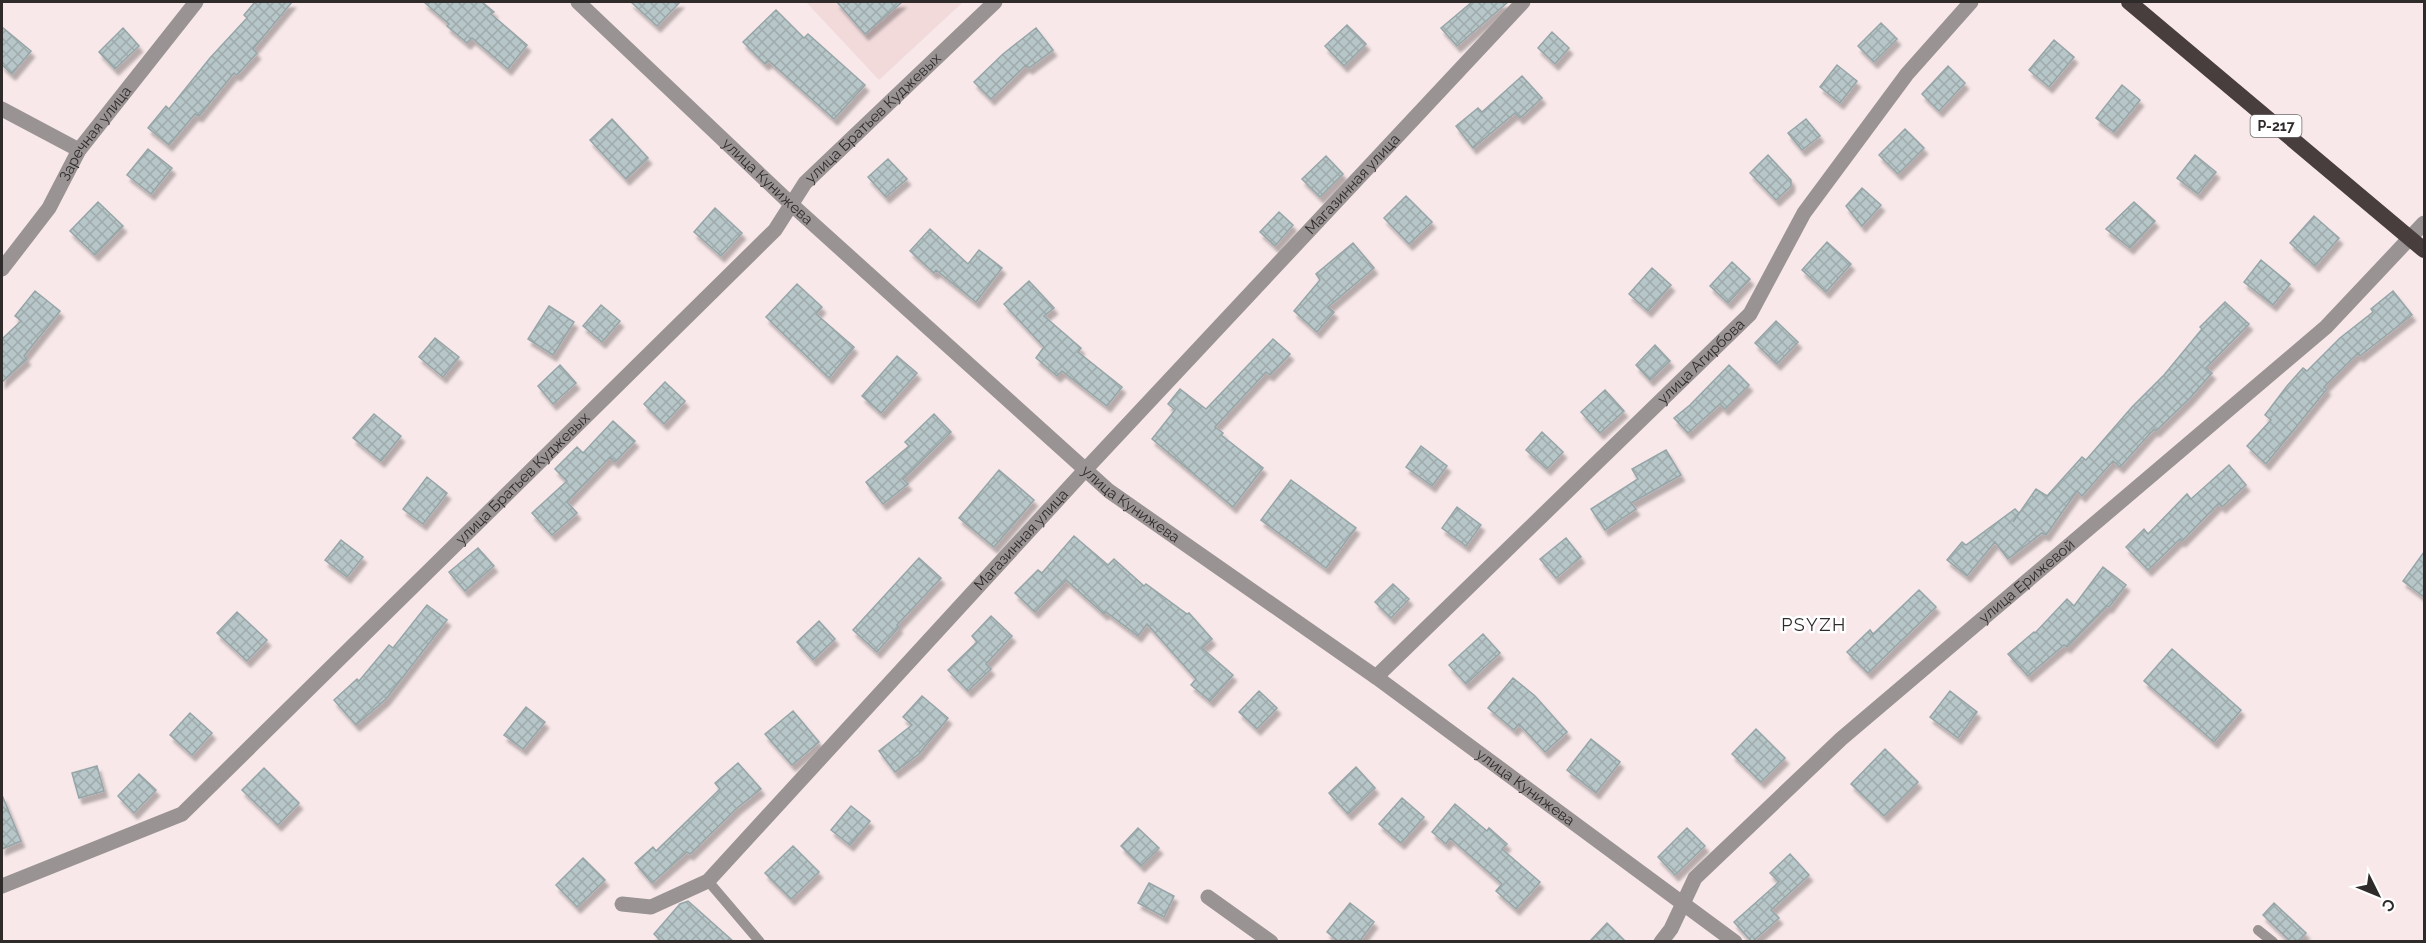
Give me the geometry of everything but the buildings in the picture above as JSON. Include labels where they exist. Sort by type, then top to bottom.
[{"type":"highway","name":"Р-217","points":[[2128,2],[2424,250]]},
{"type":"street","name":"Заречная улица","points":[[2,269],[49,208],[79,150],[196,2]]},
{"type":"street","name":"улица Кунижева","points":[[578,2],[791,204],[1110,491],[1376,676],[1735,942]]},
{"type":"street","name":"улица Братьев Куджевых","points":[[2,886],[182,814],[775,230],[805,183],[995,2]]},
{"type":"street","name":"Магазинная улица","points":[[622,904],[651,907],[708,881],[1086,470],[1523,2]]},
{"type":"street","name":"улица Агирбова","points":[[1376,676],[1750,314],[1804,213],[1906,74],[1971,2]]},
{"type":"street","points":[[2,109],[79,150]]},
{"type":"street","name":"улица Ерижевой","points":[[1661,942],[1671,928],[1681,903],[1695,878],[1841,739],[2326,327],[2424,223]]},
{"type":"street","points":[[1208,897],[1271,942]]},
{"type":"lane","points":[[708,881],[760,942]]},
{"type":"lane","points":[[2258,930],[2273,942]]},
{"type":"shaded area","points":[[806,2],[963,2],[879,80]]},
{"type":"district","name":"PSYZH","points":[[1814,625]]}]
